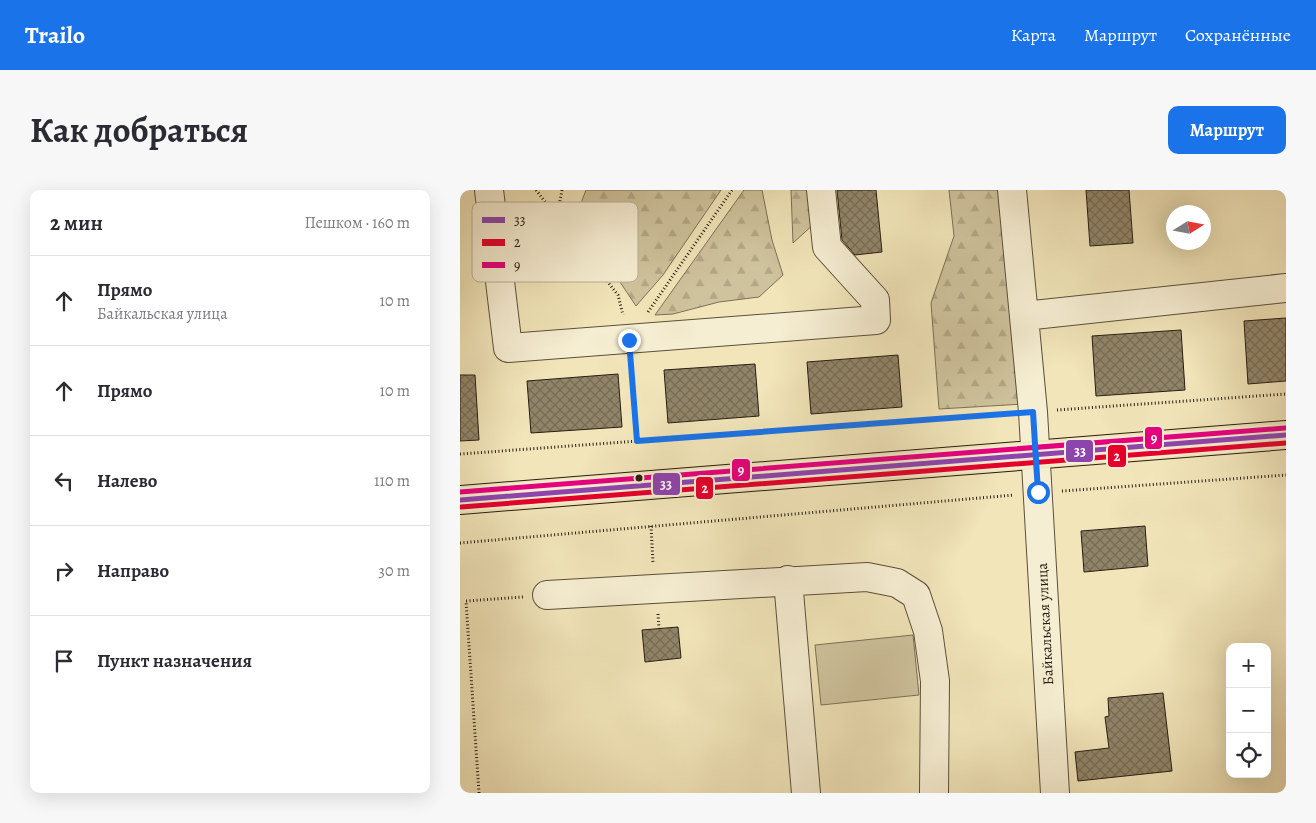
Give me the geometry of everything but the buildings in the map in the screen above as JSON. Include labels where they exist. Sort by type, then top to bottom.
[{"type":"main road","points":[[460,500],[1286,435]]},
{"type":"street","points":[[500,282],[508,348],[876,320],[874,300],[827,247],[821,190]]},
{"type":"street","name":"Байкальская улица","points":[[1012,190],[1033,412],[1055,793]]},
{"type":"street","points":[[1024,316],[1286,288]]},
{"type":"street","points":[[547,595],[867,577],[897,583],[916,595],[928,631],[935,682],[934,793]]},
{"type":"street","points":[[788,580],[806,793]]},
{"type":"path","points":[[536,190],[545,202]]},
{"type":"path","points":[[629,340],[732,190]]},
{"type":"path","points":[[608,282],[618,295],[629,340],[637,441]]},
{"type":"path","points":[[460,454],[1286,394]]},
{"type":"path","points":[[460,543],[1038,492],[1286,475]]},
{"type":"path","points":[[651,526],[652,548]]},
{"type":"path","points":[[479,793],[466,601],[547,595]]},
{"type":"green space","points":[[586,190],[721,190],[663,275],[636,306],[620,282],[638,282],[638,202],[581,202]]},
{"type":"green space","points":[[744,190],[762,190],[772,240],[783,275],[759,297],[719,302],[673,314],[655,315]]},
{"type":"green space","points":[[791,190],[815,190],[815,223],[793,243]]},
{"type":"green space","points":[[949,190],[1002,190],[1024,404],[939,409],[931,303],[954,236]]},
{"type":"green space","points":[[913,635],[919,695],[821,705],[815,645]]},
{"type":"transit line","name":"9","points":[[460,492],[1285,428]]},
{"type":"transit line","name":"33","points":[[460,500],[1286,435]]},
{"type":"transit line","name":"2","points":[[461,507],[1286,443]]},
{"type":"route","points":[[629,340],[637,441],[1033,412],[1038,492]]}]
